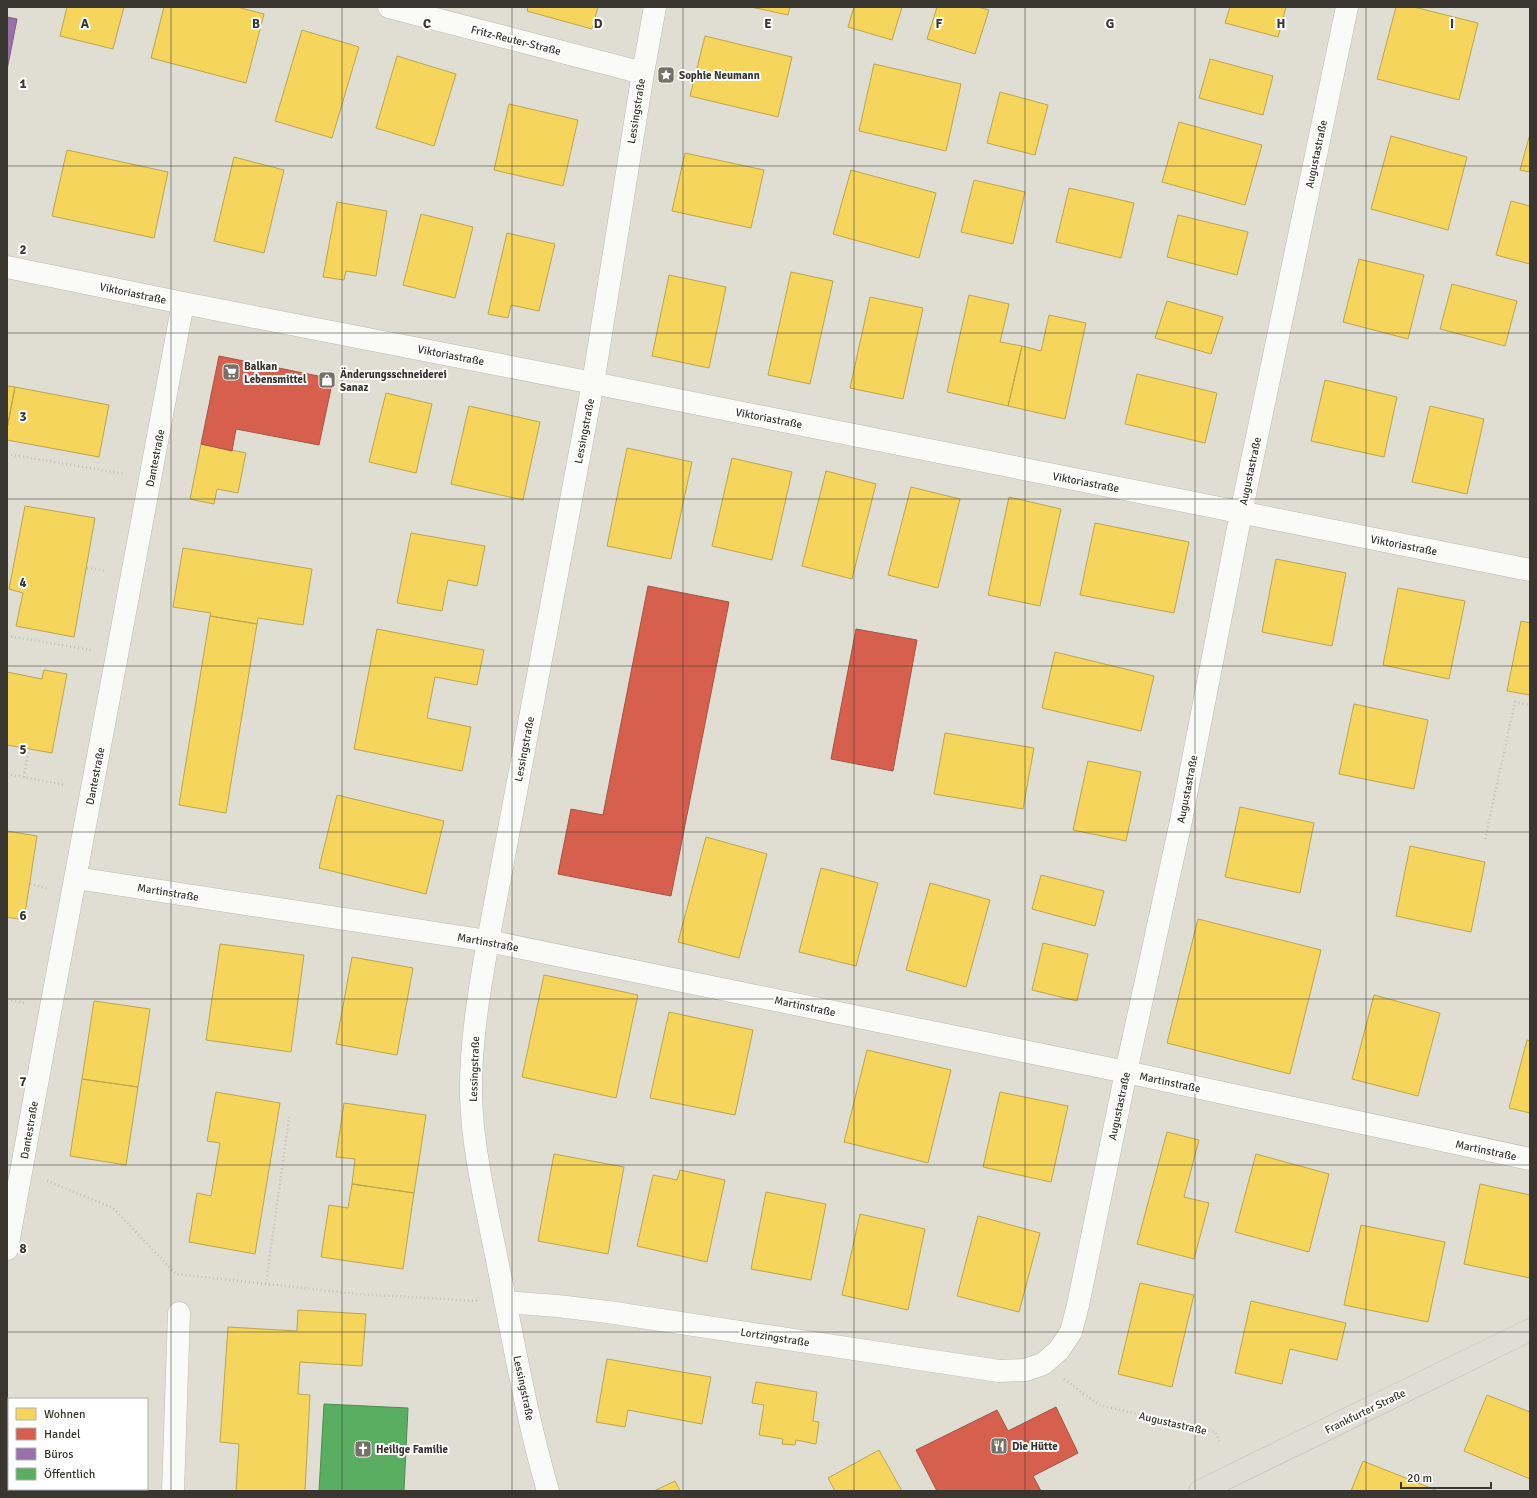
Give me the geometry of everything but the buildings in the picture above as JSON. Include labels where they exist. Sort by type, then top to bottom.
[{"type":"main road","name":"Frankfurter Straße","points":[[1200,1491],[1530,1330]]},
{"type":"street","name":"Fritz-Reuter-Straße","points":[[389,7],[642,72]]},
{"type":"street","name":"Lessingstraße","points":[[548,1491],[528,1412],[482,1187],[475,1142],[471,1096],[473,1049],[478,998],[593,383],[642,72],[655,7]]},
{"type":"street","name":"Augustastraße","points":[[1043,1364],[1059,1350],[1071,1332],[1078,1305],[1126,1072],[1181,821],[1241,513],[1347,7]]},
{"type":"street","name":"Viktoriastraße","points":[[7,267],[1530,570]]},
{"type":"street","name":"Dantestraße","points":[[7,1249],[183,303]]},
{"type":"street","name":"Martinstraße","points":[[76,878],[488,941],[1126,1072],[1530,1160]]},
{"type":"street","name":"Lortzingstraße","points":[[505,1302],[608,1312],[999,1371],[1025,1370],[1043,1364]]},
{"type":"street","points":[[173,1491],[179,1313]]},
{"type":"path","points":[[7,454],[151,478]]},
{"type":"path","points":[[7,636],[118,655]]},
{"type":"path","points":[[1485,839],[1515,702],[1530,705]]},
{"type":"path","points":[[24,777],[29,749]]},
{"type":"path","points":[[7,774],[92,790]]},
{"type":"path","points":[[266,1284],[289,1117]]},
{"type":"path","points":[[22,1170],[113,1208],[176,1274],[357,1294],[505,1302]]},
{"type":"path","name":"Augustastraße","points":[[1043,1364],[1099,1405],[1215,1432],[1220,1442]]},
{"type":"place","name":"Sophie Neumann","points":[[666,75]]},
{"type":"place","name":"Balkan Lebensmittel","points":[[231,372]]},
{"type":"place","name":"Änderungsschneiderei Sanaz","points":[[327,380]]},
{"type":"place","name":"Die Hütte","points":[[999,1446]]},
{"type":"place","name":"Heilige Familie","points":[[363,1449]]}]
